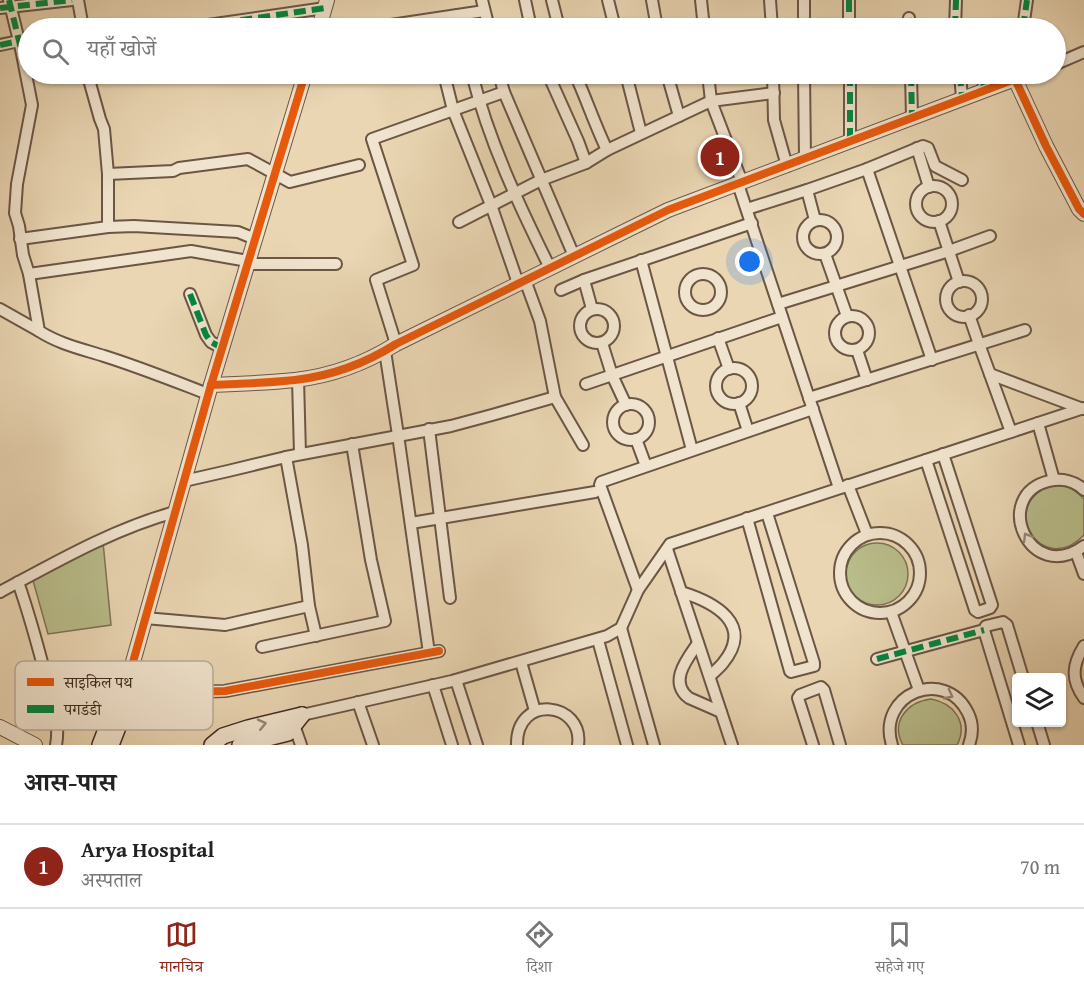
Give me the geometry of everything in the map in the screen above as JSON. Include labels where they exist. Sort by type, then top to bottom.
[{"type":"main road","points":[[212,745],[223,736],[248,728],[295,724]]},
{"type":"main road","points":[[240,745],[295,724]]},
{"type":"main road","points":[[100,745],[106,730]]},
{"type":"main road","points":[[111,745],[117,730]]},
{"type":"street","points":[[0,8],[10,4],[72,0]]},
{"type":"street","points":[[78,0],[81,18]]},
{"type":"street","points":[[525,0],[529,18]]},
{"type":"street","points":[[552,0],[556,18]]},
{"type":"street","points":[[608,0],[612,18]]},
{"type":"street","points":[[652,0],[655,18]]},
{"type":"street","points":[[701,0],[703,18]]},
{"type":"street","points":[[770,0],[771,18]]},
{"type":"street","points":[[804,0],[804,18]]},
{"type":"street","points":[[849,0],[849,18]]},
{"type":"street","points":[[956,0],[956,18]]},
{"type":"street","points":[[1024,18],[1027,0]]},
{"type":"street","points":[[10,4],[18,30]]},
{"type":"street","points":[[245,18],[326,4]]},
{"type":"street","points":[[449,18],[483,6]]},
{"type":"street","points":[[0,45],[18,46]]},
{"type":"street","points":[[1066,60],[1084,52]]},
{"type":"street","points":[[29,84],[32,105],[17,184],[15,213],[20,226],[23,255],[29,274],[39,331]]},
{"type":"street","points":[[90,84],[104,129],[108,174],[108,227]]},
{"type":"street","points":[[133,661],[209,390],[302,84]]},
{"type":"street","points":[[446,84],[453,110],[540,321],[555,397],[583,445]]},
{"type":"street","points":[[474,84],[514,194],[550,268]]},
{"type":"street","points":[[502,84],[574,256]]},
{"type":"street","points":[[552,84],[586,163]]},
{"type":"street","points":[[579,84],[607,150]]},
{"type":"street","points":[[629,84],[641,133]]},
{"type":"street","points":[[670,84],[679,116]]},
{"type":"street","points":[[709,84],[711,101],[740,183],[809,398],[844,486],[867,534]]},
{"type":"street","points":[[774,84],[774,120],[786,166]]},
{"type":"street","points":[[804,84],[805,158]]},
{"type":"street","points":[[850,84],[850,141]]},
{"type":"street","points":[[911,84],[912,117]]},
{"type":"street","points":[[961,84],[962,98]]},
{"type":"street","points":[[984,84],[984,91]]},
{"type":"street","points":[[0,309],[67,345],[209,390],[298,380],[345,369],[668,210],[1001,84]]},
{"type":"street","points":[[1026,84],[1046,146],[1079,209],[1084,214]]},
{"type":"street","points":[[213,691],[434,652],[398,435],[390,348],[376,280],[413,265],[372,139],[504,92]]},
{"type":"street","points":[[459,222],[541,180],[586,163],[641,133],[711,101],[774,93]]},
{"type":"street","points":[[747,209],[867,169],[923,146],[928,148],[935,166],[962,180]]},
{"type":"street","points":[[917,148],[929,187]]},
{"type":"street","points":[[108,174],[173,171],[179,168],[248,159],[290,182],[359,165]]},
{"type":"street","points":[[867,169],[932,360]]},
{"type":"street","points":[[929,187],[940,187],[951,199],[952,204],[948,214],[939,220],[927,220],[918,212],[916,206],[919,194],[929,187]]},
{"type":"street","points":[[807,190],[814,220]]},
{"type":"street","points":[[814,220],[827,220],[835,229],[837,241],[825,254],[814,253],[805,247],[803,242],[803,231],[814,220]]},
{"type":"street","points":[[939,220],[959,282]]},
{"type":"street","points":[[561,290],[641,260],[752,223]]},
{"type":"street","points":[[20,238],[134,226],[238,232],[255,239]]},
{"type":"street","points":[[778,304],[990,236]]},
{"type":"street","points":[[29,274],[190,250],[248,263],[336,264]]},
{"type":"street","points":[[825,254],[847,316]]},
{"type":"street","points":[[641,260],[692,450]]},
{"type":"street","points":[[584,280],[592,309]]},
{"type":"street","points":[[959,282],[970,282],[981,293],[982,299],[978,309],[969,315],[957,315],[952,312],[947,301],[950,289],[959,282]]},
{"type":"street","points":[[190,294],[206,335],[211,342],[222,348]]},
{"type":"street","points":[[592,309],[603,309],[612,316],[614,321],[615,327],[611,337],[602,343],[596,344],[585,339],[580,328],[582,316],[592,309]]},
{"type":"street","points":[[852,315],[862,319],[869,328],[869,339],[862,348],[857,350],[845,349],[836,341],[837,324],[847,316],[852,315]]},
{"type":"street","points":[[969,315],[1011,432]]},
{"type":"street","points":[[586,384],[782,317]]},
{"type":"street","points":[[809,398],[1025,330]]},
{"type":"street","points":[[718,338],[729,369]]},
{"type":"street","points":[[602,343],[612,375],[626,405]]},
{"type":"street","points":[[857,350],[867,380]]},
{"type":"street","points":[[735,368],[745,372],[751,381],[751,392],[739,403],[727,402],[718,394],[717,382],[720,376],[729,369],[735,368]]},
{"type":"street","points":[[990,374],[1083,409]]},
{"type":"street","points":[[298,380],[300,454]]},
{"type":"street","points":[[184,481],[300,454],[492,415],[555,397]]},
{"type":"street","points":[[739,403],[748,431]]},
{"type":"street","points":[[626,405],[642,408],[648,417],[648,428],[641,437],[636,439],[624,439],[615,430],[614,418],[626,405]]},
{"type":"street","points":[[638,590],[600,485],[605,480],[813,409]]},
{"type":"street","points":[[654,745],[621,628],[638,590],[670,544],[1083,409]]},
{"type":"street","points":[[1038,423],[1054,480]]},
{"type":"street","points":[[429,429],[450,598]]},
{"type":"street","points":[[636,439],[645,466]]},
{"type":"street","points":[[262,647],[385,621],[371,560],[352,444]]},
{"type":"street","points":[[926,460],[975,610],[978,612],[990,608],[992,605],[943,454]]},
{"type":"street","points":[[286,457],[302,545],[309,606],[316,636]]},
{"type":"street","points":[[1084,490],[1072,482],[1063,480],[1044,482],[1027,495],[1020,514],[1023,535],[1037,550],[1046,555],[1067,556],[1080,549],[1084,574]]},
{"type":"street","points":[[411,523],[594,492]]},
{"type":"street","points":[[0,592],[74,552],[151,519],[176,512]]},
{"type":"street","points":[[747,518],[790,671],[814,666],[766,513]]},
{"type":"street","points":[[876,532],[896,536],[911,547],[919,565],[920,575],[914,594],[908,602],[891,612],[878,613],[864,610],[852,603],[844,592],[840,578],[840,565],[845,552],[855,541],[867,534],[876,532]]},
{"type":"street","points":[[667,549],[732,745]]},
{"type":"street","points":[[18,582],[33,624],[42,661]]},
{"type":"street","points":[[681,592],[716,607],[727,616],[732,625],[733,646],[724,662],[710,676]]},
{"type":"street","points":[[145,618],[225,625],[309,606]]},
{"type":"street","points":[[891,612],[919,690]]},
{"type":"street","points":[[877,659],[984,630],[986,626],[1003,622],[1006,625],[1021,673]]},
{"type":"street","points":[[278,745],[295,724],[358,702],[456,680],[521,662],[598,639],[621,628]]},
{"type":"street","points":[[984,630],[1019,745]]},
{"type":"street","points":[[598,639],[627,745]]},
{"type":"street","points":[[698,643],[682,670],[680,685],[689,698],[721,712]]},
{"type":"street","points":[[1084,646],[1078,655],[1075,678],[1078,690],[1084,698]]},
{"type":"street","points":[[521,662],[535,711]]},
{"type":"street","points":[[456,680],[477,745]]},
{"type":"street","points":[[433,685],[453,745]]},
{"type":"street","points":[[813,745],[798,698],[800,695],[821,687],[824,690],[840,745]]},
{"type":"street","points":[[892,745],[889,732],[894,711],[909,694],[932,688],[945,691],[965,706],[972,730],[969,745]]},
{"type":"street","points":[[358,702],[373,745]]},
{"type":"street","points":[[517,745],[520,725],[526,717],[535,711],[545,709],[555,710],[572,720],[577,729],[578,745]]},
{"type":"street","points":[[295,724],[301,745]]},
{"type":"street","points":[[0,727],[35,745]]},
{"type":"street","points":[[1038,727],[1044,745]]},
{"type":"street","points":[[56,730],[56,745]]},
{"type":"green space","points":[[1053,485],[1070,488],[1084,499],[1084,535],[1068,546],[1053,548],[1040,544],[1031,534],[1026,521],[1027,507],[1036,494]]},
{"type":"green space","points":[[103,542],[111,625],[48,634],[32,577]]},
{"type":"green space","points":[[871,543],[883,543],[899,552],[906,562],[908,574],[906,586],[899,596],[883,605],[871,605],[860,600],[851,591],[846,580],[846,568],[851,557],[860,548]]},
{"type":"green space","points":[[931,699],[946,705],[957,715],[961,729],[957,745],[903,745],[899,737],[899,729],[903,714],[915,704]]},
{"type":"building","points":[[719,144],[729,169],[710,176],[701,151]]},
{"type":"marked path","points":[[9,0],[18,37]]},
{"type":"marked path","points":[[0,8],[72,0]]},
{"type":"marked path","points":[[849,0],[849,18]]},
{"type":"marked path","points":[[955,18],[956,0]]},
{"type":"marked path","points":[[1024,18],[1027,0]]},
{"type":"marked path","points":[[256,18],[325,8]]},
{"type":"marked path","points":[[0,45],[18,41]]},
{"type":"marked path","points":[[850,84],[850,141]]},
{"type":"marked path","points":[[911,84],[912,117]]},
{"type":"marked path","points":[[961,84],[962,98]]},
{"type":"marked path","points":[[984,84],[984,91]]},
{"type":"marked path","points":[[190,294],[206,335],[211,342],[222,348]]},
{"type":"marked path","points":[[877,659],[984,630]]},
{"type":"cycle path","points":[[133,661],[211,385],[302,84]]},
{"type":"cycle path","points":[[211,385],[295,380],[347,368],[668,210],[1002,84]]},
{"type":"cycle path","points":[[1017,84],[1046,146],[1079,209],[1084,214]]},
{"type":"cycle path","points":[[213,691],[439,651]]},
{"type":"place","name":"Arya Hospital","points":[[720,157]]}]
